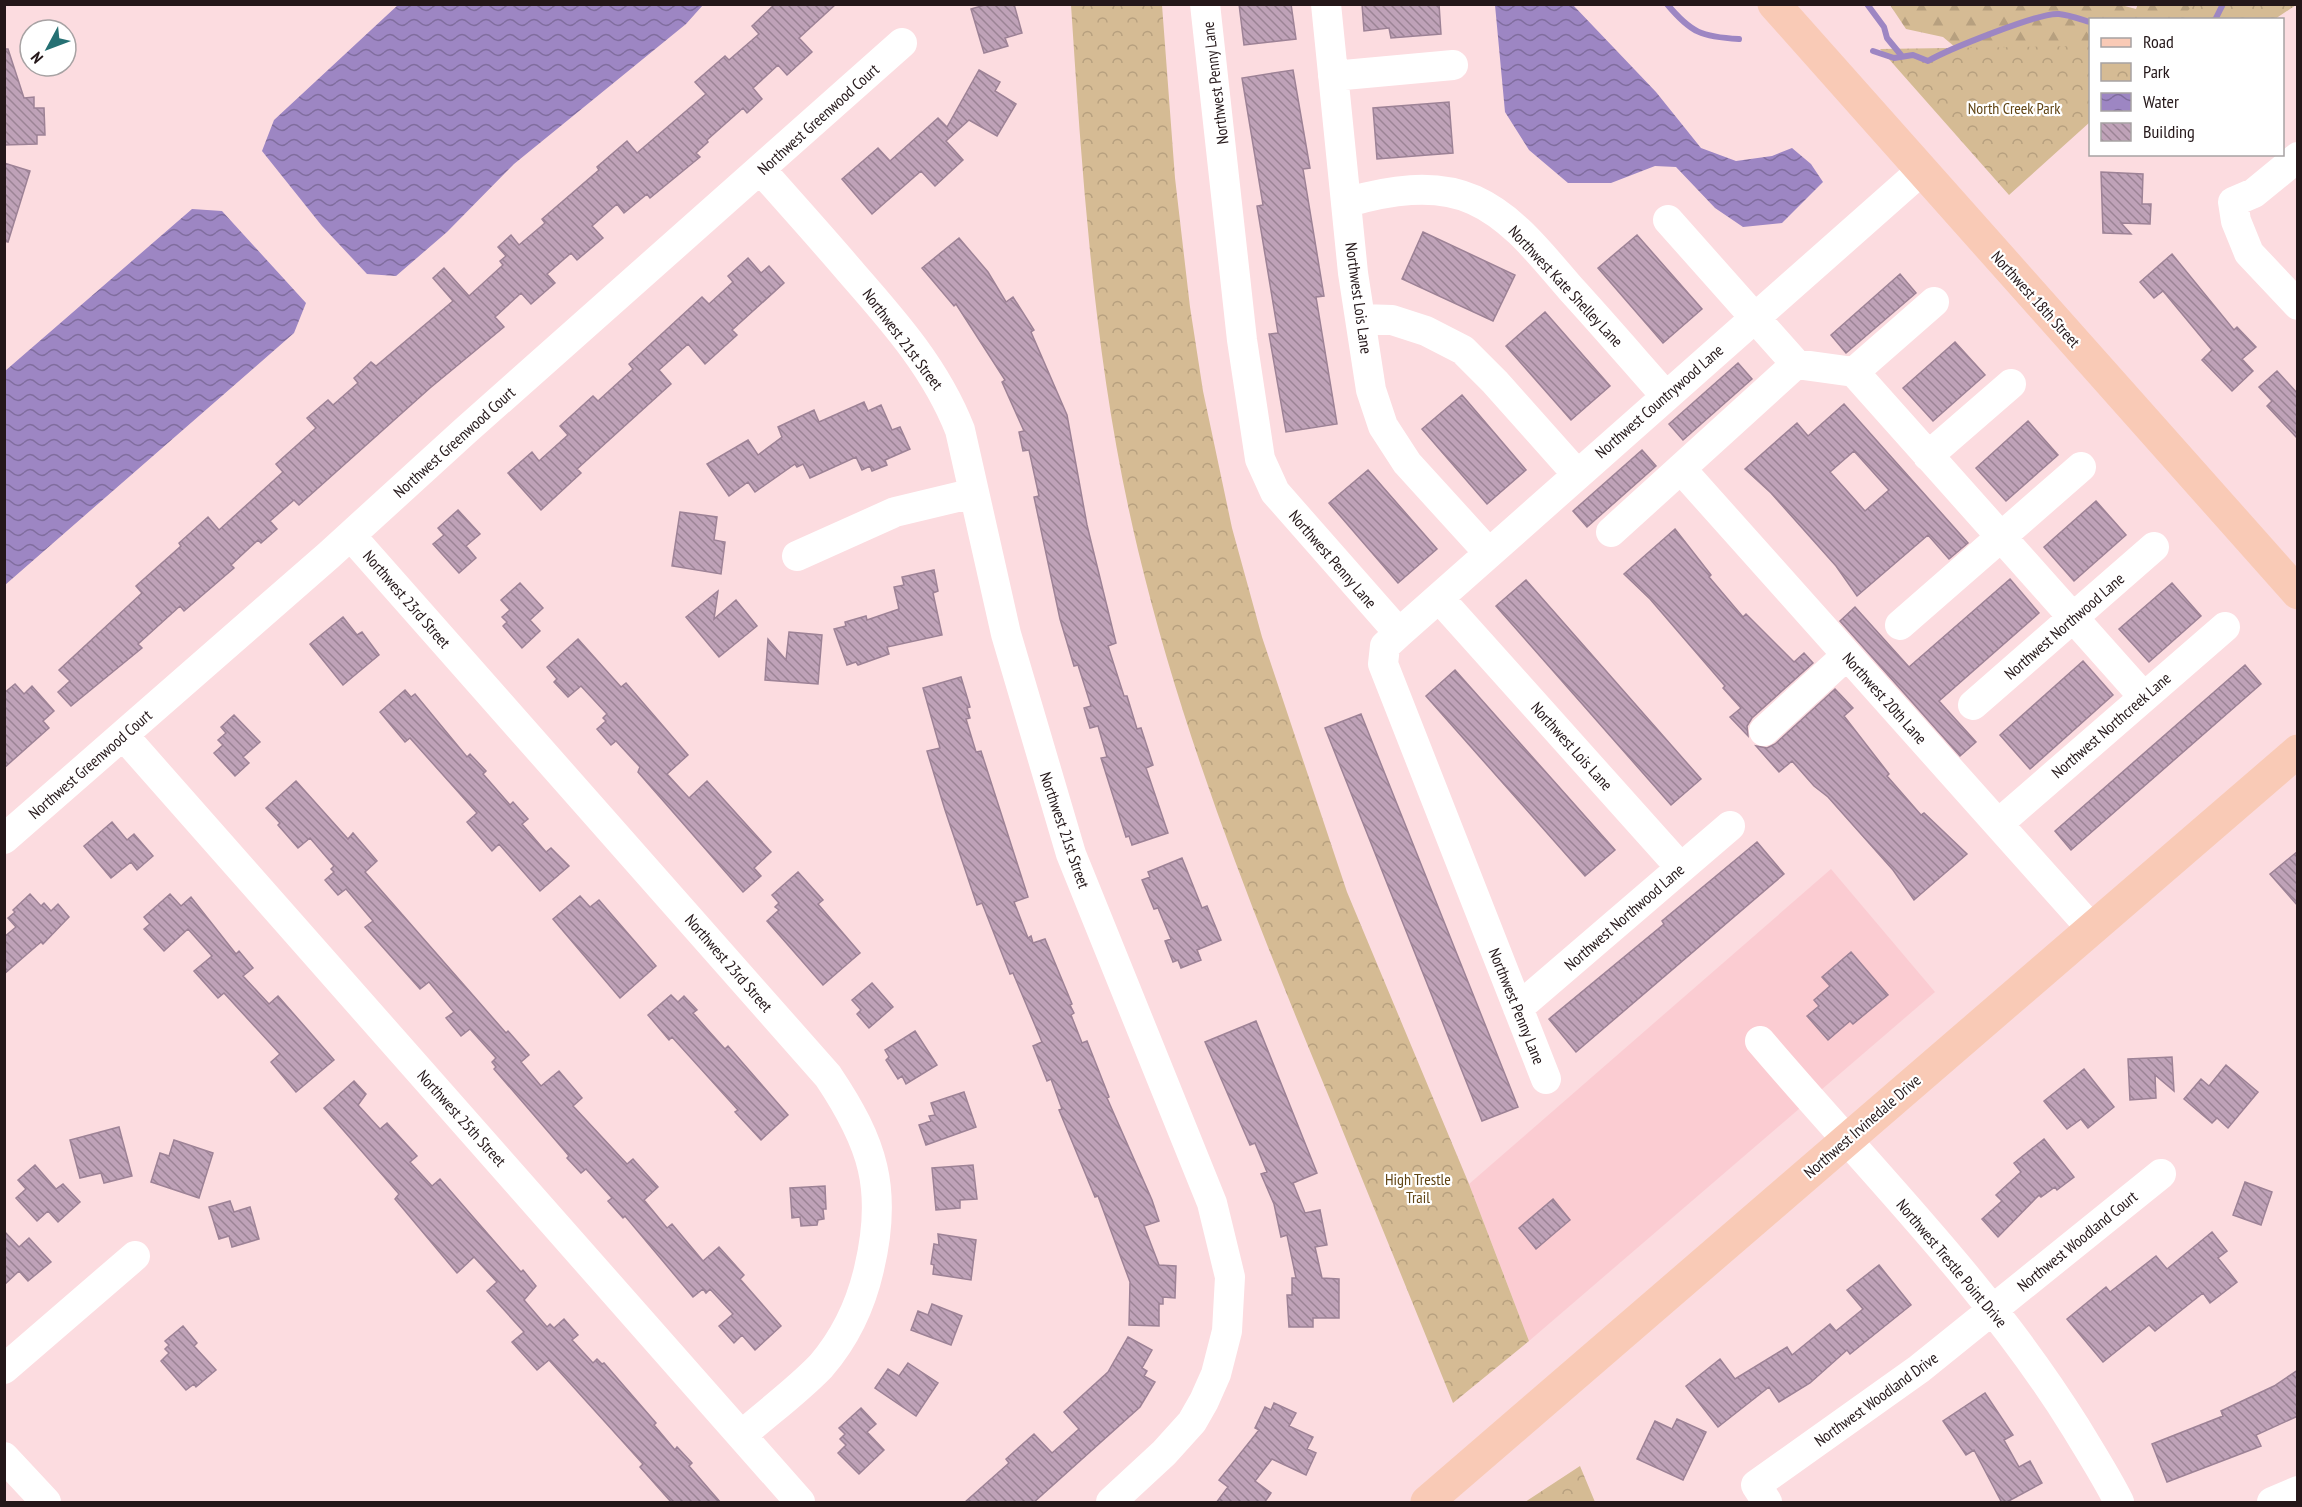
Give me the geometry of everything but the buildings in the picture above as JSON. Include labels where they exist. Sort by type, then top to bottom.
[{"type":"main road","name":"Northwest 18th Street","points":[[1774,4],[2298,593]]},
{"type":"main road","name":"Northwest Irvinedale Drive","points":[[1427,1503],[2298,751]]},
{"type":"street","name":"Northwest Penny Lane","points":[[1205,4],[1242,340],[1260,459],[1275,492],[1399,633],[1385,646],[1383,664],[1546,1079]]},
{"type":"street","name":"Northwest Lois Lane","points":[[1326,4],[1348,202],[1353,273],[1371,390],[1383,426],[1407,463],[1488,552]]},
{"type":"street","name":"Northwest Greenwood Court","points":[[4,839],[351,536],[465,431],[902,43]]},
{"type":"street","points":[[1333,76],[1453,65]]},
{"type":"street","points":[[2298,158],[2254,193],[2233,202],[2236,221],[2249,253],[2298,306]]},
{"type":"street","name":"Northwest 21st Street","points":[[761,170],[872,296],[930,368],[948,398],[960,430],[1006,634],[1071,854],[1212,1203],[1230,1276],[1227,1331],[1216,1374],[1192,1422],[1164,1453],[1111,1503]]},
{"type":"street","name":"Northwest Countrywood Lane","points":[[1399,633],[1665,395],[1921,171]]},
{"type":"street","name":"Northwest Kate Shelley Lane","points":[[1348,202],[1387,191],[1434,190],[1472,199],[1501,216],[1528,241],[1665,395]]},
{"type":"street","points":[[1668,220],[1796,364],[1854,372],[2143,696]]},
{"type":"street","points":[[1854,372],[1934,302]]},
{"type":"street","points":[[1361,319],[1392,320],[1426,331],[1463,350],[1495,382],[1577,474]]},
{"type":"street","points":[[1611,532],[1796,364]]},
{"type":"street","points":[[1928,456],[2011,384]]},
{"type":"street","points":[[1900,625],[2081,467]]},
{"type":"street","name":"Northwest 20th Lane","points":[[1681,469],[2091,928]]},
{"type":"street","points":[[797,556],[895,512],[974,493]]},
{"type":"street","name":"Northwest 23rd Street","points":[[351,536],[815,1061],[847,1105],[862,1134],[879,1198],[878,1234],[865,1289],[853,1319],[822,1365],[742,1435]]},
{"type":"street","name":"Northwest Northwood Lane","points":[[1973,705],[2154,548]]},
{"type":"street","name":"Northwest Lois Lane","points":[[1439,598],[1681,868]]},
{"type":"street","name":"Northwest Northcreek Lane","points":[[1998,824],[2225,627]]},
{"type":"street","points":[[1764,731],[1847,655]]},
{"type":"street","name":"Northwest 25th Street","points":[[123,735],[800,1503]]},
{"type":"street","name":"Northwest Northwood Lane","points":[[1518,1008],[1731,826]]},
{"type":"street","name":"Northwest Trestle Point Drive","points":[[1760,1041],[1993,1310],[2045,1378],[2105,1473],[2119,1503]]},
{"type":"street","name":"Northwest Woodland Court","points":[[1993,1310],[2161,1174]]},
{"type":"street","points":[[4,1369],[135,1256]]},
{"type":"street","name":"Northwest Woodland Drive","points":[[1761,1494],[1993,1310]]},
{"type":"street","points":[[4,1456],[46,1503]]},
{"type":"street","points":[[2272,1503],[2298,1491]]},
{"type":"shaded area","points":[[1831,869],[1935,992],[1529,1341],[1469,1184]]},
{"type":"green space","points":[[2117,4],[2136,9],[2138,4],[2255,5],[2243,18],[2089,18],[2089,59],[1967,57],[1943,37],[1906,29],[1890,5]]},
{"type":"green space","points":[[2194,4],[2296,5],[2276,18],[2180,18]]},
{"type":"green space","name":"High Trestle Trail","points":[[1071,5],[1162,5],[1175,178],[1190,307],[1203,391],[1232,528],[1262,637],[1347,892],[1469,1184],[1529,1341],[1453,1403],[1248,895],[1199,759],[1156,620],[1123,483],[1101,347],[1086,211]]},
{"type":"green space","name":"North Creek Park","points":[[2089,46],[2089,123],[2009,195],[1880,49]]},
{"type":"green space","points":[[1580,1466],[1595,1502],[1525,1502]]},
{"type":"water","points":[[399,4],[703,5],[686,24],[514,164],[447,232],[396,276],[367,274],[322,226],[262,151],[274,120]]},
{"type":"water","points":[[1495,5],[1573,5],[1656,92],[1701,148],[1736,161],[1772,156],[1792,148],[1811,164],[1823,182],[1782,223],[1743,227],[1715,208],[1676,167],[1655,166],[1611,183],[1568,183],[1529,150],[1505,112]]},
{"type":"water","points":[[192,209],[222,211],[306,303],[294,333],[5,585],[5,371]]},
{"type":"waterway","points":[[1667,4],[1683,21],[1698,32],[1716,37],[1739,39]]},
{"type":"waterway","points":[[1867,4],[1884,27],[1887,38],[1901,55]]},
{"type":"waterway","points":[[2216,18],[2223,4]]},
{"type":"waterway","points":[[1873,51],[1894,58],[1913,55],[1928,61],[1993,33],[2049,15],[2059,14],[2089,22]]}]
